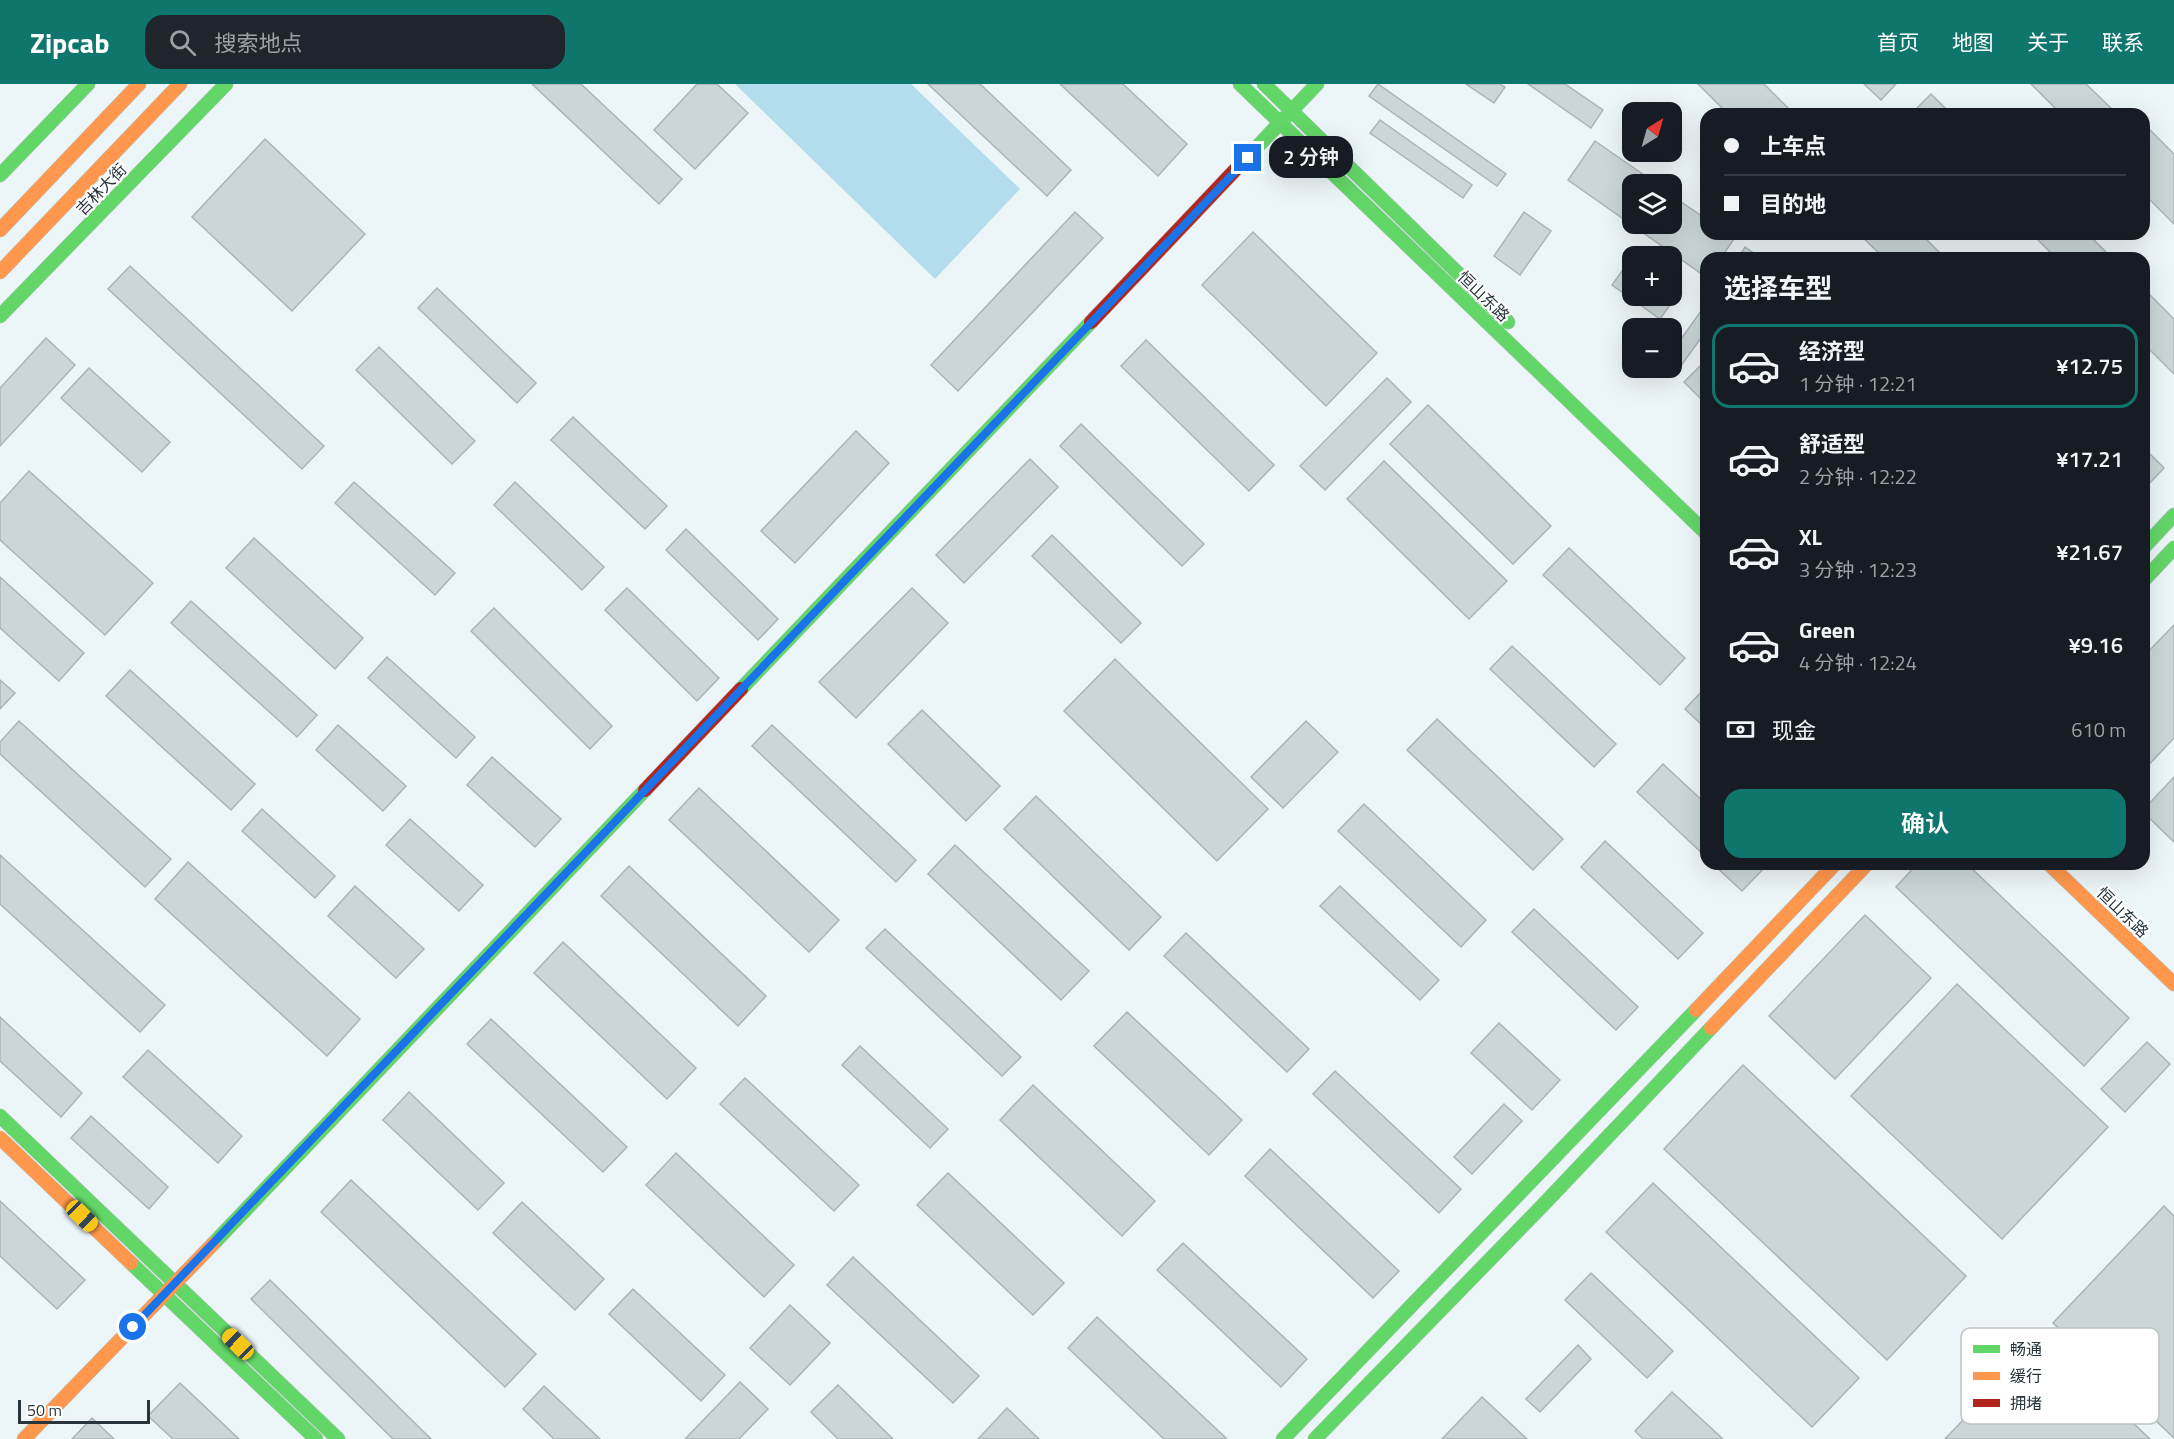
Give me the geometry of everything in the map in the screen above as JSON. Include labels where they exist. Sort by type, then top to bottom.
[{"type":"street","points":[[0,175],[88,84]]},
{"type":"street","points":[[0,230],[139,84]]},
{"type":"street","name":"吉林大街","points":[[0,272],[180,84]]},
{"type":"street","name":"吉林大街","points":[[0,316],[226,84]]},
{"type":"street","name":"恒山东路","points":[[1240,84],[1700,527]]},
{"type":"street","name":"恒山东路","points":[[1264,84],[1520,334]]},
{"type":"street","points":[[24,1439],[1317,84]]},
{"type":"street","points":[[1570,383],[1700,509]]},
{"type":"street","points":[[2150,541],[2174,515]]},
{"type":"street","points":[[2150,574],[2174,548]]},
{"type":"street","points":[[1283,1439],[1829,870]]},
{"type":"street","points":[[1315,1439],[1551,1196],[1861,870]]},
{"type":"street","name":"恒山东路","points":[[2055,870],[2174,984]]},
{"type":"street","points":[[0,1116],[338,1439]]},
{"type":"street","points":[[0,1138],[316,1439]]},
{"type":"shaded area","points":[[735,84],[911,84],[1020,189],[935,279]]},
{"type":"building","points":[[532,84],[581,84],[682,179],[659,204]]},
{"type":"building","points":[[697,84],[717,84],[748,113],[695,169],[654,130]]},
{"type":"building","points":[[928,84],[980,84],[1071,170],[1047,196]]},
{"type":"building","points":[[1060,84],[1123,84],[1187,144],[1158,176]]},
{"type":"building","points":[[1378,84],[1506,174],[1497,186],[1369,96]]},
{"type":"building","points":[[1466,84],[1500,84],[1505,87],[1494,103]]},
{"type":"building","points":[[1528,84],[1565,84],[1603,110],[1591,128]]},
{"type":"building","points":[[1698,84],[1764,84],[1788,108],[1722,108]]},
{"type":"building","points":[[1864,84],[1896,84],[1881,100]]},
{"type":"building","points":[[2031,84],[2086,84],[2111,108],[2055,108]]},
{"type":"building","points":[[1931,94],[1945,108],[1917,108]]},
{"type":"building","points":[[1380,120],[1472,185],[1463,198],[1370,133]]},
{"type":"building","points":[[2150,130],[2174,154],[2174,224],[2150,200]]},
{"type":"building","points":[[265,139],[365,234],[292,311],[192,217]]},
{"type":"building","points":[[1595,141],[1622,162],[1643,174],[1622,174],[1622,218],[1568,180]]},
{"type":"building","points":[[1682,203],[1700,215],[1700,240],[1733,240],[1725,252],[1700,252],[1700,273],[1682,260],[1682,246],[1662,246],[1645,234],[1682,234]]},
{"type":"building","points":[[1075,212],[1103,238],[958,391],[931,365]]},
{"type":"building","points":[[1524,212],[1551,231],[1520,275],[1494,256]]},
{"type":"building","points":[[1253,232],[1377,353],[1326,406],[1202,285]]},
{"type":"building","points":[[1865,240],[1927,240],[1939,252],[1878,252]]},
{"type":"building","points":[[2038,240],[2094,240],[2106,252],[2050,252]]},
{"type":"building","points":[[1745,247],[1752,252],[1742,252]]},
{"type":"building","points":[[130,266],[324,446],[302,469],[108,289]]},
{"type":"building","points":[[1622,271],[1622,292],[1612,285]]},
{"type":"building","points":[[437,288],[536,383],[517,403],[418,308]]},
{"type":"building","points":[[2150,295],[2174,319],[2174,374],[2150,350]]},
{"type":"building","points":[[1642,306],[1669,306],[1659,318]]},
{"type":"building","points":[[1700,312],[1700,339],[1682,364],[1682,338]]},
{"type":"building","points":[[46,338],[75,365],[0,446],[0,388]]},
{"type":"building","points":[[1146,340],[1274,465],[1249,491],[1121,366]]},
{"type":"building","points":[[379,347],[475,441],[452,464],[356,370]]},
{"type":"building","points":[[1700,366],[1700,398],[1684,382]]},
{"type":"building","points":[[89,368],[170,442],[142,472],[61,398]]},
{"type":"building","points":[[1387,378],[1411,402],[1325,490],[1300,466]]},
{"type":"building","points":[[1428,405],[1551,526],[1513,564],[1390,444]]},
{"type":"building","points":[[573,417],[667,506],[645,529],[551,440]]},
{"type":"building","points":[[1081,424],[1204,544],[1182,566],[1060,446]]},
{"type":"building","points":[[856,431],[889,463],[795,563],[761,531]]},
{"type":"building","points":[[2150,454],[2164,468],[2150,483]]},
{"type":"building","points":[[1030,459],[1058,487],[964,583],[936,555]]},
{"type":"building","points":[[1384,461],[1507,581],[1469,619],[1347,499]]},
{"type":"building","points":[[29,471],[153,583],[105,635],[0,540],[0,503]]},
{"type":"building","points":[[354,482],[455,573],[435,595],[335,503]]},
{"type":"building","points":[[515,482],[604,567],[582,590],[494,505]]},
{"type":"building","points":[[686,529],[778,619],[758,640],[666,550]]},
{"type":"building","points":[[1052,535],[1141,623],[1121,643],[1032,556]]},
{"type":"building","points":[[254,538],[363,638],[335,669],[226,568]]},
{"type":"building","points":[[1569,548],[1685,658],[1660,685],[1543,575]]},
{"type":"building","points":[[0,577],[84,653],[59,681],[0,628]]},
{"type":"building","points":[[627,588],[719,678],[697,701],[605,610]]},
{"type":"building","points":[[912,588],[948,623],[856,718],[819,682]]},
{"type":"building","points":[[191,601],[317,715],[297,737],[171,623]]},
{"type":"building","points":[[494,608],[612,726],[590,749],[471,631]]},
{"type":"building","points":[[2174,625],[2174,738],[2150,764],[2150,650]]},
{"type":"building","points":[[1512,646],[1616,744],[1594,767],[1490,669]]},
{"type":"building","points":[[387,657],[475,737],[456,758],[368,678]]},
{"type":"building","points":[[1115,659],[1268,809],[1217,861],[1064,711]]},
{"type":"building","points":[[130,670],[255,784],[231,810],[106,696]]},
{"type":"building","points":[[0,680],[15,693],[0,709]]},
{"type":"building","points":[[1700,693],[1700,723],[1685,709]]},
{"type":"building","points":[[922,710],[1000,786],[966,821],[888,744]]},
{"type":"building","points":[[1437,719],[1563,839],[1533,870],[1407,750]]},
{"type":"building","points":[[19,721],[171,859],[145,887],[0,754],[0,742]]},
{"type":"building","points":[[1306,721],[1338,752],[1283,808],[1251,777]]},
{"type":"building","points":[[338,725],[406,786],[383,811],[316,750]]},
{"type":"building","points":[[772,725],[916,860],[896,882],[752,746]]},
{"type":"building","points":[[492,757],[561,819],[535,847],[467,785]]},
{"type":"building","points":[[1663,764],[1700,798],[1700,851],[1637,792]]},
{"type":"building","points":[[2174,777],[2174,842],[2150,819],[2150,803]]},
{"type":"building","points":[[699,788],[839,920],[809,952],[669,820]]},
{"type":"building","points":[[1036,796],[1161,917],[1129,950],[1004,829]]},
{"type":"building","points":[[1364,804],[1486,920],[1461,947],[1338,831]]},
{"type":"building","points":[[262,809],[335,876],[315,898],[242,831]]},
{"type":"building","points":[[410,819],[483,885],[459,911],[386,845]]},
{"type":"building","points":[[1605,841],[1703,933],[1678,959],[1581,867]]},
{"type":"building","points":[[955,845],[1089,971],[1061,1000],[928,874]]},
{"type":"building","points":[[0,855],[165,1005],[140,1032],[0,904]]},
{"type":"building","points":[[188,862],[360,1019],[327,1056],[155,899]]},
{"type":"building","points":[[629,866],[766,996],[738,1026],[601,896]]},
{"type":"building","points":[[1719,870],[1762,870],[1742,891]]},
{"type":"building","points":[[1912,870],[1973,870],[2129,1018],[2084,1066],[1896,887]]},
{"type":"building","points":[[355,886],[424,949],[396,978],[328,916]]},
{"type":"building","points":[[1340,886],[1439,980],[1420,1000],[1320,906]]},
{"type":"building","points":[[1534,909],[1638,1007],[1616,1030],[1512,932]]},
{"type":"building","points":[[1865,915],[1931,978],[1835,1079],[1769,1016]]},
{"type":"building","points":[[885,929],[1021,1057],[1002,1076],[866,948]]},
{"type":"building","points":[[1186,933],[1309,1049],[1287,1072],[1164,956]]},
{"type":"building","points":[[563,942],[696,1068],[667,1099],[534,973]]},
{"type":"building","points":[[1957,984],[2108,1127],[2002,1239],[1851,1096]]},
{"type":"building","points":[[1127,1012],[1242,1120],[1209,1155],[1094,1046]]},
{"type":"building","points":[[0,1017],[82,1093],[61,1117],[0,1061]]},
{"type":"building","points":[[491,1019],[627,1147],[603,1172],[467,1044]]},
{"type":"building","points":[[1499,1023],[1560,1080],[1532,1110],[1471,1053]]},
{"type":"building","points":[[2147,1042],[2170,1064],[2125,1112],[2101,1089]]},
{"type":"building","points":[[860,1046],[948,1129],[930,1148],[842,1065]]},
{"type":"building","points":[[148,1050],[242,1136],[218,1163],[123,1077]]},
{"type":"building","points":[[1743,1065],[1966,1276],[1887,1360],[1664,1149]]},
{"type":"building","points":[[1335,1071],[1461,1189],[1439,1213],[1313,1094]]},
{"type":"building","points":[[745,1078],[859,1185],[834,1211],[720,1104]]},
{"type":"building","points":[[1033,1085],[1155,1201],[1122,1236],[1000,1120]]},
{"type":"building","points":[[409,1092],[504,1183],[478,1210],[383,1120]]},
{"type":"building","points":[[1504,1104],[1522,1121],[1472,1174],[1454,1157]]},
{"type":"building","points":[[91,1116],[168,1187],[149,1209],[71,1138]]},
{"type":"building","points":[[1270,1149],[1399,1271],[1373,1298],[1245,1176]]},
{"type":"building","points":[[676,1153],[794,1265],[764,1297],[646,1185]]},
{"type":"building","points":[[948,1173],[1064,1283],[1033,1315],[917,1205]]},
{"type":"building","points":[[351,1180],[536,1354],[505,1387],[321,1212]]},
{"type":"building","points":[[1653,1183],[1859,1378],[1812,1427],[1606,1232]]},
{"type":"building","points":[[0,1201],[85,1280],[57,1309],[0,1256]]},
{"type":"building","points":[[522,1202],[604,1279],[575,1310],[493,1233]]},
{"type":"building","points":[[2164,1206],[2174,1216],[2174,1438],[2159,1424],[2159,1328],[2058,1328],[2053,1323]]},
{"type":"building","points":[[1183,1243],[1307,1359],[1281,1387],[1157,1270]]},
{"type":"building","points":[[853,1257],[979,1376],[953,1403],[827,1285]]},
{"type":"building","points":[[1591,1273],[1673,1351],[1647,1378],[1565,1300]]},
{"type":"building","points":[[270,1280],[431,1439],[393,1439],[251,1299]]},
{"type":"building","points":[[633,1289],[725,1375],[701,1401],[609,1314]]},
{"type":"building","points":[[790,1305],[830,1343],[790,1385],[750,1348]]},
{"type":"building","points":[[1097,1317],[1227,1439],[1164,1439],[1068,1348]]},
{"type":"building","points":[[1578,1345],[1591,1359],[1540,1412],[1526,1399]]},
{"type":"building","points":[[740,1382],[768,1409],[739,1439],[685,1439]]},
{"type":"building","points":[[180,1383],[239,1439],[173,1439],[148,1416]]},
{"type":"building","points":[[838,1385],[893,1439],[838,1439],[811,1412]]},
{"type":"building","points":[[544,1386],[600,1439],[554,1439],[523,1409]]},
{"type":"building","points":[[1672,1392],[1723,1439],[1643,1439],[1635,1431]]},
{"type":"building","points":[[1482,1397],[1527,1439],[1442,1439]]},
{"type":"building","points":[[1007,1408],[1039,1439],[978,1439]]},
{"type":"building","points":[[92,1418],[114,1439],[72,1439]]},
{"type":"building","points":[[1961,1422],[1961,1424],[2134,1424],[2150,1439],[1945,1439]]},
{"type":"traffic: fast","points":[[0,175],[88,84]]},
{"type":"traffic: fast","points":[[0,316],[226,84]]},
{"type":"traffic: fast","points":[[1240,84],[1700,527]]},
{"type":"traffic: fast","points":[[1264,84],[1508,322]]},
{"type":"traffic: fast","points":[[1237,168],[1317,84]]},
{"type":"traffic: fast","points":[[741,689],[1091,322]]},
{"type":"traffic: fast","points":[[2150,541],[2174,515]]},
{"type":"traffic: fast","points":[[2150,574],[2174,548]]},
{"type":"traffic: fast","points":[[213,1244],[645,790]]},
{"type":"traffic: fast","points":[[1283,1439],[1696,1010]]},
{"type":"traffic: fast","points":[[1315,1439],[1543,1205],[1711,1028]]},
{"type":"traffic: fast","points":[[0,1116],[338,1439]]},
{"type":"traffic: fast","points":[[131,1263],[316,1439]]},
{"type":"traffic: slow","points":[[0,230],[139,84]]},
{"type":"traffic: slow","points":[[0,272],[180,84]]},
{"type":"traffic: slow","points":[[1696,1010],[1829,870]]},
{"type":"traffic: slow","points":[[1711,1028],[1861,870]]},
{"type":"traffic: slow","points":[[2055,870],[2174,984]]},
{"type":"traffic: slow","points":[[0,1138],[131,1263]]},
{"type":"traffic: slow","points":[[24,1439],[213,1244]]},
{"type":"traffic: jam","points":[[1091,322],[1237,168]]},
{"type":"traffic: jam","points":[[645,790],[741,689]]},
{"type":"route","points":[[133,1327],[1248,158]]}]
